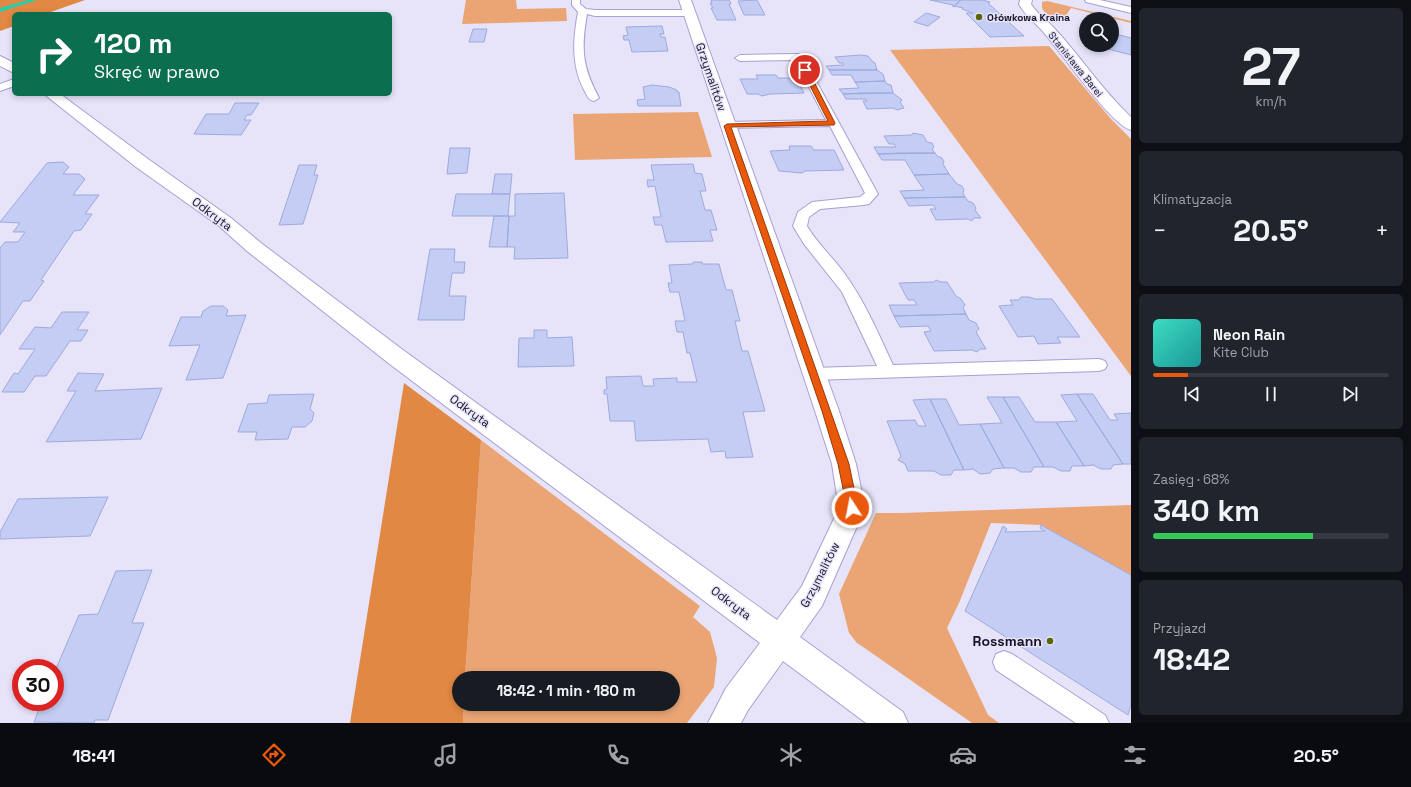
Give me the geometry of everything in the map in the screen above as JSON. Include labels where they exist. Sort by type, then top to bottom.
[{"type":"street","name":"Stanisława Barei","points":[[1026,0],[1025,4],[1030,13],[1049,30],[1107,102],[1131,125]]},
{"type":"street","name":"Grzymalitów","points":[[687,6],[844,464],[852,508],[812,596],[737,699],[724,723]]},
{"type":"street","points":[[0,60],[12,68]]},
{"type":"street","name":"Odkryta","points":[[54,96],[142,163],[225,222],[254,247],[395,356],[892,723]]},
{"type":"lane","points":[[576,0],[576,5],[583,11],[610,14],[687,6]]},
{"type":"lane","points":[[1089,0],[1131,10]]},
{"type":"lane","points":[[583,11],[580,24],[580,63],[584,78],[594,98]]},
{"type":"lane","points":[[740,58],[798,57],[832,123],[872,194],[864,201],[817,205],[803,215],[800,226],[807,241],[841,279],[857,304],[888,372]]},
{"type":"lane","points":[[0,88],[12,83]]},
{"type":"lane","points":[[727,126],[832,123]]},
{"type":"lane","points":[[813,374],[1099,365]]},
{"type":"lane","points":[[1004,662],[1097,723]]},
{"type":"shaded area","points":[[0,0],[85,0],[51,12],[12,12],[12,27],[0,31]]},
{"type":"shaded area","points":[[466,0],[516,0],[517,9],[566,8],[567,21],[462,24]]},
{"type":"shaded area","points":[[1047,1],[1093,12],[1071,8],[1065,17],[1052,17],[1042,8],[1042,2]]},
{"type":"shaded area","points":[[1119,18],[1131,21],[1131,23],[1119,20]]},
{"type":"shaded area","points":[[1049,46],[1111,119],[1131,139],[1131,376],[890,50]]},
{"type":"shaded area","points":[[698,112],[712,157],[575,160],[573,114]]},
{"type":"shaded area","points":[[404,383],[481,440],[465,671],[452,671],[452,711],[464,711],[463,723],[350,723]]},
{"type":"shaded area","points":[[481,440],[700,606],[693,617],[710,632],[717,658],[714,687],[687,723],[463,723],[464,711],[680,711],[680,671],[465,671]]},
{"type":"shaded area","points":[[1131,505],[1131,575],[1041,525],[991,523],[959,603],[947,628],[988,715],[999,723],[972,723],[857,643],[849,633],[839,594],[876,513]]},
{"type":"building","points":[[711,0],[729,0],[731,4],[729,4],[736,20],[717,20],[711,8],[713,8],[710,3],[712,3]]},
{"type":"building","points":[[757,0],[765,15],[744,15],[738,1]]},
{"type":"building","points":[[930,0],[961,0],[953,7],[953,5]]},
{"type":"building","points":[[961,0],[982,0],[990,2],[988,3],[1024,36],[990,37],[966,13],[973,13],[962,9],[963,8],[954,6]]},
{"type":"building","points":[[926,13],[940,17],[928,26],[914,22]]},
{"type":"building","points":[[662,26],[664,34],[660,34],[661,37],[665,37],[668,51],[632,52],[629,40],[624,40],[623,36],[628,35],[626,27]]},
{"type":"building","points":[[473,29],[487,29],[484,42],[469,42]]},
{"type":"building","points":[[1119,35],[1131,38],[1131,55],[1119,52]]},
{"type":"building","points":[[860,55],[868,56],[875,63],[877,70],[829,70],[826,66],[844,65],[843,63],[839,63],[835,57]]},
{"type":"building","points":[[829,70],[877,70],[883,74],[885,81],[855,82],[851,75],[832,75]]},
{"type":"building","points":[[756,75],[776,75],[778,78],[796,78],[804,93],[770,94],[762,96],[758,94],[747,94],[740,79],[758,79]]},
{"type":"building","points":[[885,81],[887,84],[891,85],[893,93],[843,94],[839,89],[859,88],[855,82]]},
{"type":"building","points":[[652,85],[669,87],[677,90],[677,92],[679,92],[681,106],[638,106],[637,100],[645,99],[643,87]]},
{"type":"building","points":[[893,93],[902,100],[900,102],[904,108],[897,110],[893,108],[867,109],[863,101],[867,101],[866,99],[846,99],[843,94]]},
{"type":"building","points":[[235,103],[259,103],[251,115],[247,115],[244,120],[251,120],[241,135],[194,134],[206,114],[229,114]]},
{"type":"building","points":[[913,133],[923,135],[927,142],[932,143],[934,147],[932,149],[935,153],[878,154],[874,147],[896,147],[894,144],[889,144],[884,136],[912,135]]},
{"type":"building","points":[[789,146],[811,146],[814,150],[834,150],[844,170],[805,171],[802,173],[779,171],[770,151],[790,150]]},
{"type":"building","points":[[450,148],[470,148],[467,173],[447,174]]},
{"type":"building","points":[[935,153],[937,156],[942,158],[944,162],[943,164],[949,174],[914,175],[905,160],[882,160],[878,154]]},
{"type":"building","points":[[63,162],[69,167],[63,174],[79,174],[85,179],[73,195],[99,195],[85,214],[92,214],[81,230],[74,231],[41,280],[44,281],[30,301],[23,301],[0,335],[0,248],[5,242],[18,242],[25,232],[13,232],[20,223],[0,222],[47,163]]},
{"type":"building","points":[[693,164],[695,173],[702,174],[706,191],[700,191],[705,210],[711,210],[717,230],[710,230],[713,241],[666,242],[662,225],[655,225],[653,217],[661,217],[655,186],[648,187],[647,180],[654,180],[651,165]]},
{"type":"building","points":[[299,165],[317,165],[314,175],[318,175],[303,224],[279,225]]},
{"type":"building","points":[[495,174],[512,174],[510,194],[492,194]]},
{"type":"building","points":[[949,174],[957,184],[962,186],[965,197],[904,198],[900,191],[924,190],[914,175]]},
{"type":"building","points":[[564,193],[568,258],[514,259],[515,247],[507,247],[509,216],[515,216],[515,194]]},
{"type":"building","points":[[456,194],[510,194],[508,216],[452,216]]},
{"type":"building","points":[[965,197],[968,201],[973,203],[976,208],[975,210],[981,218],[974,218],[972,221],[968,219],[936,220],[930,209],[936,209],[933,205],[909,206],[904,198]]},
{"type":"building","points":[[494,216],[509,216],[507,247],[489,247]]},
{"type":"building","points":[[430,249],[455,249],[454,262],[465,262],[464,273],[452,273],[449,296],[466,296],[464,320],[418,320]]},
{"type":"building","points":[[693,262],[702,262],[702,264],[719,264],[726,290],[732,290],[740,321],[735,321],[742,351],[748,351],[765,411],[743,412],[753,457],[726,458],[725,451],[711,452],[708,439],[636,441],[634,421],[610,421],[607,394],[604,394],[604,390],[607,389],[606,377],[641,376],[643,386],[654,386],[653,379],[677,378],[677,382],[697,382],[690,353],[687,353],[683,332],[677,332],[675,321],[685,321],[679,292],[670,292],[668,283],[672,283],[669,265],[693,264]]},
{"type":"building","points":[[936,280],[947,282],[956,296],[961,299],[965,305],[963,308],[966,314],[894,316],[889,305],[917,305],[914,300],[908,300],[899,283],[934,282]]},
{"type":"building","points":[[1021,297],[1052,299],[1080,337],[1057,337],[1061,343],[1038,344],[1034,336],[1018,337],[999,306],[1013,305],[1010,300],[1019,300]]},
{"type":"building","points":[[211,306],[223,306],[228,310],[226,316],[246,315],[223,378],[186,380],[200,345],[169,346],[181,317],[201,317],[203,311]]},
{"type":"building","points":[[62,312],[89,312],[77,330],[88,330],[81,341],[70,341],[46,376],[35,376],[24,392],[2,392],[14,373],[18,374],[35,349],[19,349],[35,327],[51,328]]},
{"type":"building","points":[[966,314],[969,320],[976,323],[979,329],[976,332],[986,349],[980,349],[977,352],[972,350],[934,351],[924,332],[931,331],[928,326],[900,327],[894,316]]},
{"type":"building","points":[[534,330],[547,330],[547,338],[572,337],[574,366],[518,367],[519,338],[534,338]]},
{"type":"building","points":[[78,373],[104,374],[95,391],[162,388],[141,439],[46,442],[76,391],[67,391]]},
{"type":"building","points":[[314,394],[310,409],[314,413],[312,421],[305,427],[292,427],[288,439],[255,440],[257,432],[238,432],[248,404],[267,403],[269,395]]},
{"type":"building","points":[[1077,394],[1123,464],[1113,465],[1111,469],[1101,469],[1093,465],[1084,466],[1056,422],[1077,421],[1061,395]]},
{"type":"building","points":[[1077,394],[1093,394],[1110,420],[1118,420],[1114,414],[1131,413],[1131,464],[1123,464]]},
{"type":"building","points":[[987,397],[1003,397],[1044,467],[1034,467],[1031,472],[1021,472],[1014,468],[1004,468],[980,424],[1002,423]]},
{"type":"building","points":[[1003,397],[1019,397],[1035,422],[1056,422],[1084,466],[1072,466],[1070,471],[1061,471],[1053,467],[1044,467]]},
{"type":"building","points":[[930,399],[964,470],[954,470],[951,475],[941,475],[934,471],[908,471],[905,464],[898,460],[901,456],[887,421],[915,420],[918,426],[926,426],[913,400]]},
{"type":"building","points":[[930,399],[946,399],[959,425],[980,424],[1004,468],[993,469],[990,473],[980,474],[973,469],[964,470]]},
{"type":"building","points":[[108,497],[90,536],[0,539],[0,532],[18,499]]},
{"type":"building","points":[[1041,525],[1131,575],[1131,704],[1128,715],[965,611],[1003,526],[1007,529],[1005,532],[1045,531],[1040,528]]},
{"type":"building","points":[[152,570],[132,623],[144,623],[108,720],[95,720],[94,723],[34,722],[38,711],[64,711],[64,659],[60,659],[79,615],[98,614],[116,571]]},
{"type":"waterway","points":[[0,10],[34,0]]},
{"type":"place","name":"Ołówkowa Kraina","points":[[979,17]]},
{"type":"place","name":"Rossmann","points":[[1050,641]]},
{"type":"route","points":[[805,70],[832,123],[727,126],[844,464],[852,508]]}]
